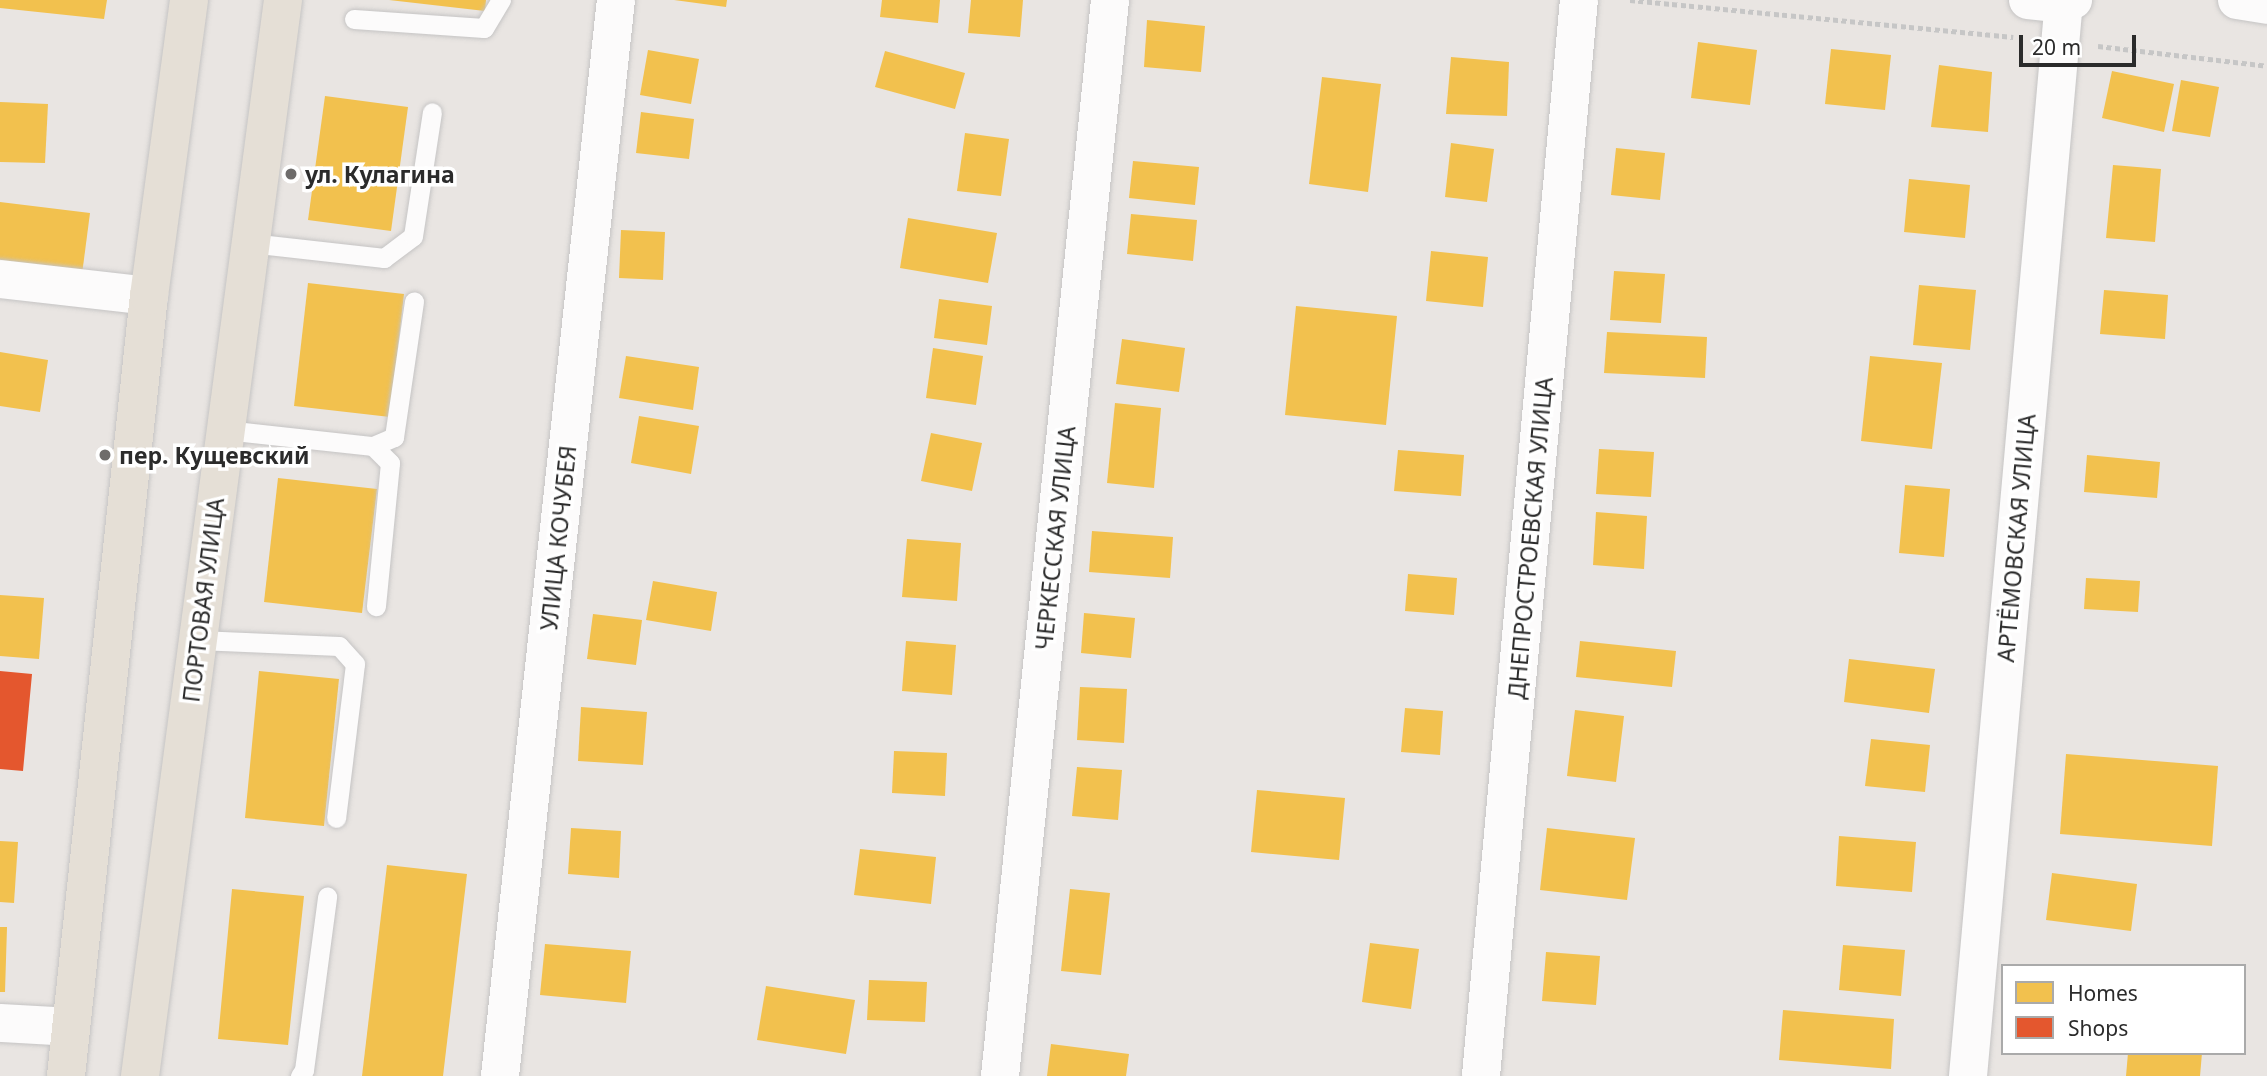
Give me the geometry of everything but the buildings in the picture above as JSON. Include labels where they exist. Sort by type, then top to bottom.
[{"type":"main road","points":[[65,1076],[149,296],[190,0]]},
{"type":"main road","name":"ПОРТОВАЯ УЛИЦА","points":[[140,1076],[283,0]]},
{"type":"street","name":"УЛИЦА КОЧУБЕЯ","points":[[500,1076],[616,0]]},
{"type":"street","name":"ЧЕРКЕССКАЯ УЛИЦА","points":[[1000,1076],[1110,0]]},
{"type":"street","name":"ДНЕПРОСТРОЕВСКАЯ УЛИЦА","points":[[1481,1076],[1579,0]]},
{"type":"street","points":[[2237,0],[2267,5]]},
{"type":"street","name":"АРТЁМОВСКАЯ УЛИЦА","points":[[1968,1076],[2060,42],[2057,1]]},
{"type":"street","points":[[0,279],[149,296]]},
{"type":"street","points":[[0,1023],[71,1027]]},
{"type":"lane","points":[[354,19],[484,28],[501,0]]},
{"type":"lane","points":[[250,243],[384,258],[413,236],[432,112]]},
{"type":"lane","points":[[225,430],[373,446],[394,437],[414,301]]},
{"type":"lane","points":[[373,446],[390,463],[376,606]]},
{"type":"lane","points":[[198,639],[339,646],[355,664],[336,818]]},
{"type":"lane","points":[[300,1076],[304,1070],[327,897]]},
{"type":"path","points":[[1630,0],[2060,42],[2267,66]]},
{"type":"place","name":"ул. Кулагина","points":[[291,174]]},
{"type":"place","name":"пер. Кущевский","points":[[105,455]]}]
